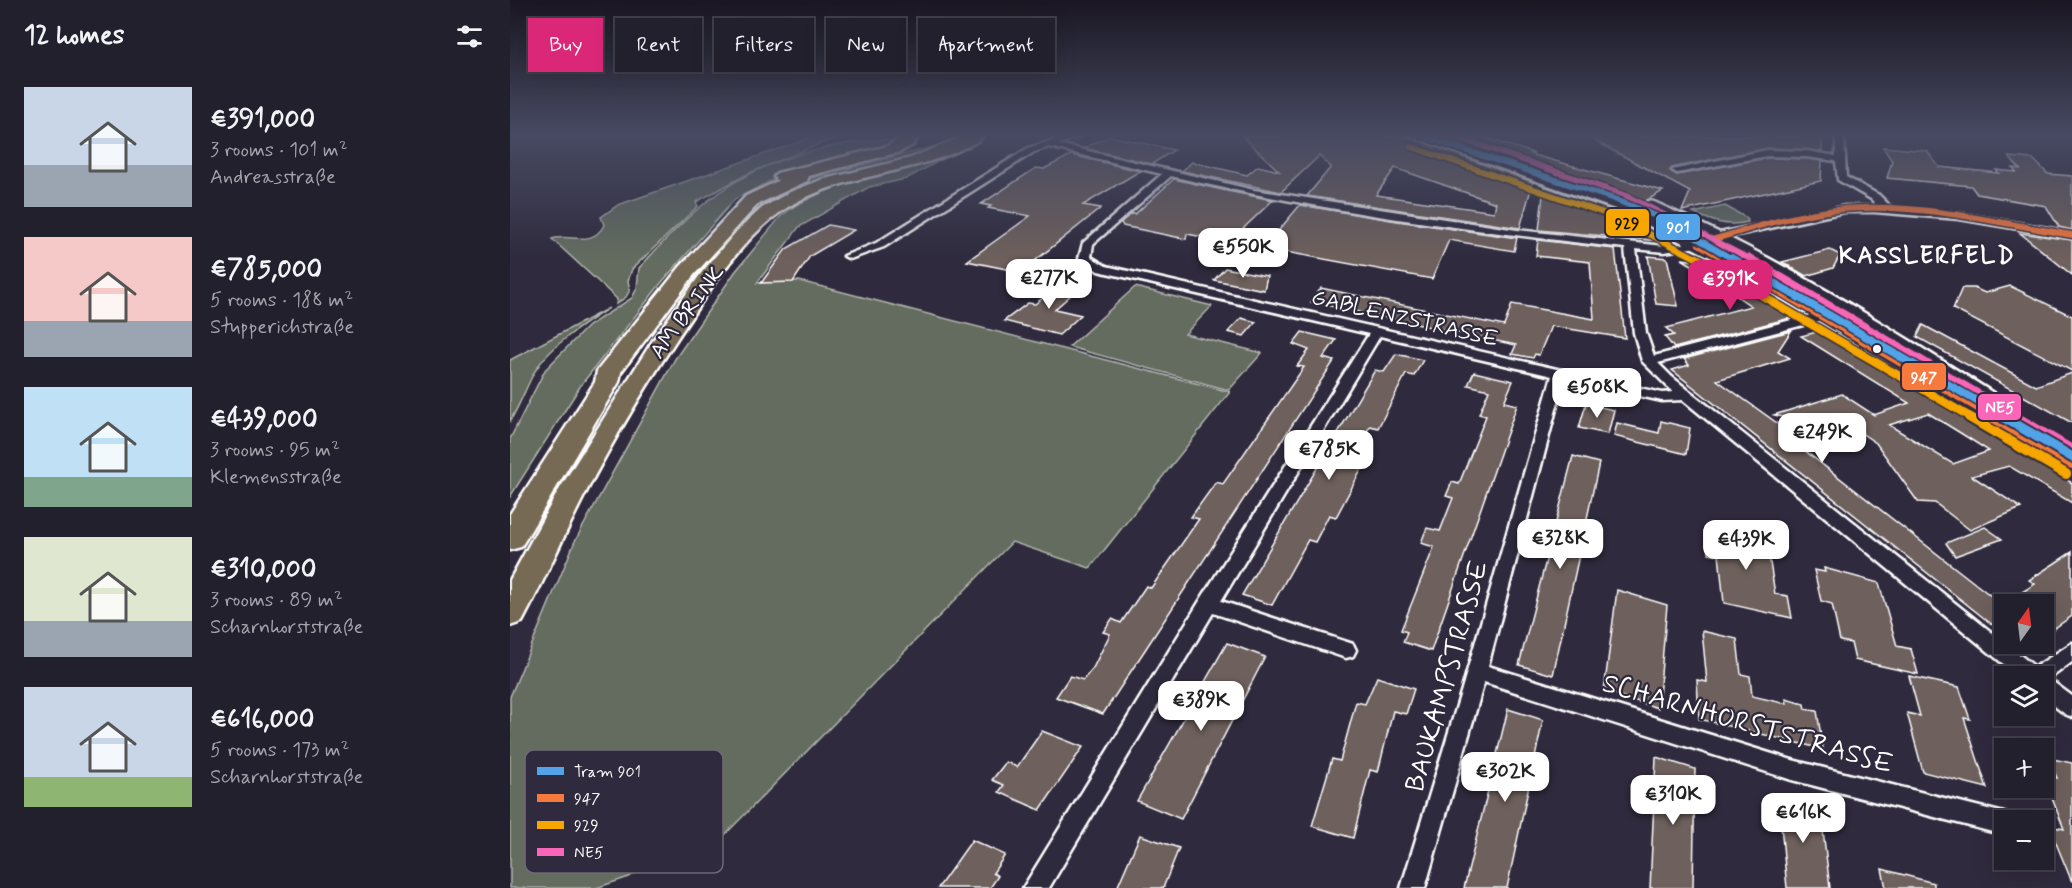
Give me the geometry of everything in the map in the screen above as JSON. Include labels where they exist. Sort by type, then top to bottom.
[{"type":"highway","points":[[719,233],[729,212],[740,199],[765,184],[784,177]]},
{"type":"highway","name":"AM BRINK","points":[[510,539],[607,382],[609,371],[719,233],[752,200],[776,186],[804,177]]},
{"type":"highway","name":"AM BRINK","points":[[510,613],[594,448],[639,377],[712,272],[765,215],[782,203],[806,192],[858,177]]},
{"type":"highway","points":[[510,509],[594,382],[609,371]]},
{"type":"main road","points":[[1537,177],[1623,207],[1699,244],[2072,464]]},
{"type":"main road","points":[[1566,177],[1643,202],[1719,236],[1850,310],[1917,354],[2072,447]]},
{"type":"main road","points":[[1699,244],[1719,236]]},
{"type":"street","points":[[850,256],[880,245],[990,177]]},
{"type":"street","name":"GABLENZSTRASSE","points":[[1164,177],[1088,243],[1085,258],[1102,269],[1662,397],[1683,396]]},
{"type":"street","points":[[1184,177],[1265,195],[1517,233],[1670,249],[1699,244]]},
{"type":"street","points":[[1843,177],[1845,182],[1875,197],[1887,209]]},
{"type":"street","points":[[1719,236],[1845,209],[1887,209],[2072,235]]},
{"type":"street","points":[[1630,245],[1640,333],[1649,361],[1683,396],[2020,666]]},
{"type":"street","points":[[1649,361],[1822,316]]},
{"type":"street","points":[[1035,888],[1207,604],[1376,332]]},
{"type":"street","name":"BAUKAMPSTRASSE","points":[[1413,888],[1477,671],[1559,374]]},
{"type":"street","points":[[1207,604],[1346,650]]},
{"type":"street","points":[[2052,666],[2072,651]]},
{"type":"street","name":"SCHARNHORSTSTRASSE","points":[[1477,671],[1792,770],[1994,821]]},
{"type":"street","points":[[2054,694],[2072,708]]},
{"type":"green space","points":[[697,177],[741,177],[696,202],[698,206],[632,269],[628,281],[630,290],[626,297],[616,304],[617,299],[552,239],[593,236],[604,225],[601,217],[618,205]]},
{"type":"green space","points":[[743,177],[777,177],[735,199],[662,282],[581,385],[510,497],[510,439],[545,370],[588,326],[632,298],[637,288],[639,268],[687,219],[718,193]]},
{"type":"green space","points":[[826,177],[781,195],[761,207],[738,228],[702,272],[699,272],[760,200],[795,183]]},
{"type":"green space","points":[[866,177],[909,177],[869,187],[799,227],[757,283],[799,281],[1230,392],[1090,568],[1012,542],[723,837],[723,750],[525,750],[525,873],[635,873],[596,888],[510,888],[510,697],[575,541],[675,359],[735,272],[781,216],[798,204],[839,185]]},
{"type":"green space","points":[[1725,206],[1747,218],[1748,222],[1720,223],[1693,213]]},
{"type":"green space","points":[[1135,287],[1212,306],[1185,334],[1262,353],[1229,390],[1069,347]]},
{"type":"green space","points":[[609,308],[569,336],[542,362],[535,371],[510,421],[510,360]]},
{"type":"building","points":[[1022,177],[1129,177],[1083,205],[1101,208],[1021,272],[967,261],[1030,216],[988,208],[991,206],[981,204]]},
{"type":"building","points":[[1212,177],[1296,177],[1281,192]]},
{"type":"building","points":[[1322,177],[1388,177],[1376,195],[1494,212],[1496,203],[1422,177],[1521,177],[1533,182],[1520,228],[1307,196]]},
{"type":"building","points":[[1554,177],[1614,177],[1663,191],[1637,206]]},
{"type":"building","points":[[1663,177],[1821,177],[1821,181],[1682,211],[1690,192]]},
{"type":"building","points":[[2072,177],[2072,230],[2059,227],[2046,206],[1977,194],[1971,186],[1887,178]]},
{"type":"building","points":[[1174,179],[1273,200],[1229,242],[1187,234],[1186,239],[1123,226],[1121,222],[1131,214],[1135,214]]},
{"type":"building","points":[[1544,186],[1617,212],[1671,242],[1539,230]]},
{"type":"building","points":[[1300,205],[1517,238],[1514,251],[1449,240],[1432,279],[1264,248]]},
{"type":"building","points":[[828,225],[854,230],[810,256],[793,282],[761,283],[786,249]]},
{"type":"building","points":[[2020,233],[2072,240],[2072,275]]},
{"type":"building","points":[[1538,240],[1615,249],[1625,338],[1551,326],[1539,355],[1535,354],[1533,358],[1512,354],[1516,345],[1311,302],[1321,288],[1504,326],[1512,304],[1594,319],[1590,262],[1536,256]]},
{"type":"building","points":[[1830,250],[1840,255],[1833,268],[1806,276],[1782,262]]},
{"type":"building","points":[[1648,256],[1667,258],[1678,306],[1656,304]]},
{"type":"building","points":[[1682,259],[1714,263],[1793,310],[1794,317],[1674,348],[1665,337],[1674,335],[1666,328],[1751,306],[1735,295],[1738,294]]},
{"type":"building","points":[[1225,268],[1267,276],[1264,290],[1214,280]]},
{"type":"building","points":[[1069,277],[1087,281],[1055,309],[1081,315],[1059,335],[1004,321],[1028,303],[1035,304]]},
{"type":"building","points":[[2010,286],[2072,316],[2072,371],[1953,309],[1962,288],[1974,288],[1985,293]]},
{"type":"building","points":[[1241,318],[1256,322],[1244,336],[1228,332]]},
{"type":"building","points":[[1923,325],[2036,386],[2072,373],[2072,423],[1917,337]]},
{"type":"building","points":[[1825,330],[1848,343],[1843,344],[2072,483],[2072,503],[2009,466],[1972,476],[2021,508],[1970,530],[1935,503],[1918,502],[1876,443],[1846,423],[1831,428],[1774,415],[1842,394],[1874,415],[1909,403],[1801,336]],"holes":[[[1928,413],[1989,451],[1953,464],[1889,425]]]},
{"type":"building","points":[[1791,331],[1778,351],[1790,358],[1717,380],[1798,438],[1791,440],[1994,598],[1994,626],[1672,370],[1689,365],[1684,359]]},
{"type":"building","points":[[1302,332],[1336,340],[1323,358],[1334,361],[1103,714],[1056,697],[1070,676],[1083,680],[1093,668],[1110,634],[1103,632],[1112,619],[1121,623],[1146,586],[1151,588],[1199,519],[1191,517],[1216,482],[1223,484],[1304,367],[1297,366],[1309,350],[1293,344]]},
{"type":"building","points":[[1396,354],[1423,360],[1414,376],[1406,374],[1378,428],[1370,426],[1353,456],[1367,459],[1336,517],[1329,515],[1315,542],[1308,540],[1272,605],[1242,595],[1375,370],[1384,372]]},
{"type":"building","points":[[1474,372],[1513,381],[1504,402],[1517,405],[1431,651],[1403,642],[1407,632],[1401,630],[1434,547],[1421,543],[1424,535],[1427,528],[1440,531],[1453,498],[1446,496],[1452,482],[1459,484],[1486,416],[1479,414],[1489,390],[1468,385]]},
{"type":"building","points":[[1586,404],[1614,410],[1608,434],[1579,428]]},
{"type":"building","points":[[1661,421],[1690,428],[1686,454],[1614,436],[1617,423],[1659,433]]},
{"type":"building","points":[[1573,456],[1599,463],[1553,675],[1519,665]]},
{"type":"building","points":[[1716,524],[1766,537],[1775,594],[1788,596],[1792,618],[1724,603],[1719,555],[1709,553],[1706,526],[1716,528]]},
{"type":"building","points":[[1985,527],[2002,539],[1955,556],[1946,543]]},
{"type":"building","points":[[2072,552],[2072,616],[2054,628],[2054,594],[2019,594],[2035,584],[2029,580]]},
{"type":"building","points":[[1824,568],[1879,583],[1897,646],[1911,649],[1918,674],[1855,660],[1851,643],[1840,641],[1832,604],[1821,601],[1814,570],[1825,572]]},
{"type":"building","points":[[1617,590],[1667,605],[1658,708],[1604,691]]},
{"type":"building","points":[[1702,631],[1737,639],[1741,674],[1750,676],[1752,696],[1787,704],[1786,699],[1804,704],[1805,709],[1817,711],[1823,749],[1699,719],[1697,680],[1707,682]]},
{"type":"building","points":[[1227,643],[1265,657],[1181,819],[1137,801]]},
{"type":"building","points":[[1909,676],[1959,687],[1970,719],[1964,718],[1987,788],[1923,772],[1907,713],[1920,716]]},
{"type":"building","points":[[1377,677],[1414,689],[1406,714],[1393,711],[1378,772],[1370,770],[1353,838],[1312,826],[1332,759],[1340,761],[1356,702],[1365,704]]},
{"type":"building","points":[[1508,709],[1543,720],[1507,888],[1464,888]]},
{"type":"building","points":[[1042,731],[1083,747],[1040,810],[999,792],[1004,785],[992,780],[1006,762],[1017,767]]},
{"type":"building","points":[[1656,757],[1695,769],[1693,888],[1650,888]]},
{"type":"building","points":[[2054,759],[2072,763],[2072,882],[2054,838],[2054,827],[2064,829],[2052,798],[2054,798],[2054,777],[2057,778],[2054,771]]},
{"type":"building","points":[[1778,794],[1820,806],[1830,888],[1787,888]]},
{"type":"building","points":[[1140,835],[1179,848],[1163,888],[1117,888]]},
{"type":"building","points":[[972,840],[1005,855],[993,873],[998,876],[990,888],[938,888]]},
{"type":"building","points":[[1882,869],[1934,883],[1934,888],[1886,888]]},
{"type":"tram line","name":"901","points":[[1548,177],[1614,199],[1666,220],[2072,457]]},
{"type":"transit line","name":"929","points":[[1500,177],[1618,218],[1726,273],[2066,474]]},
{"type":"transit line","name":"NE5","points":[[1573,177],[1627,196],[1737,251],[2072,450]]},
{"type":"transit line","name":"947","points":[[1699,244],[1803,216],[1864,208],[1942,213],[2072,235]]},
{"type":"transit line","name":"947","points":[[1699,244],[2072,464]]},
{"type":"district","name":"KASSLERFELD","points":[[1927,255]]}]
